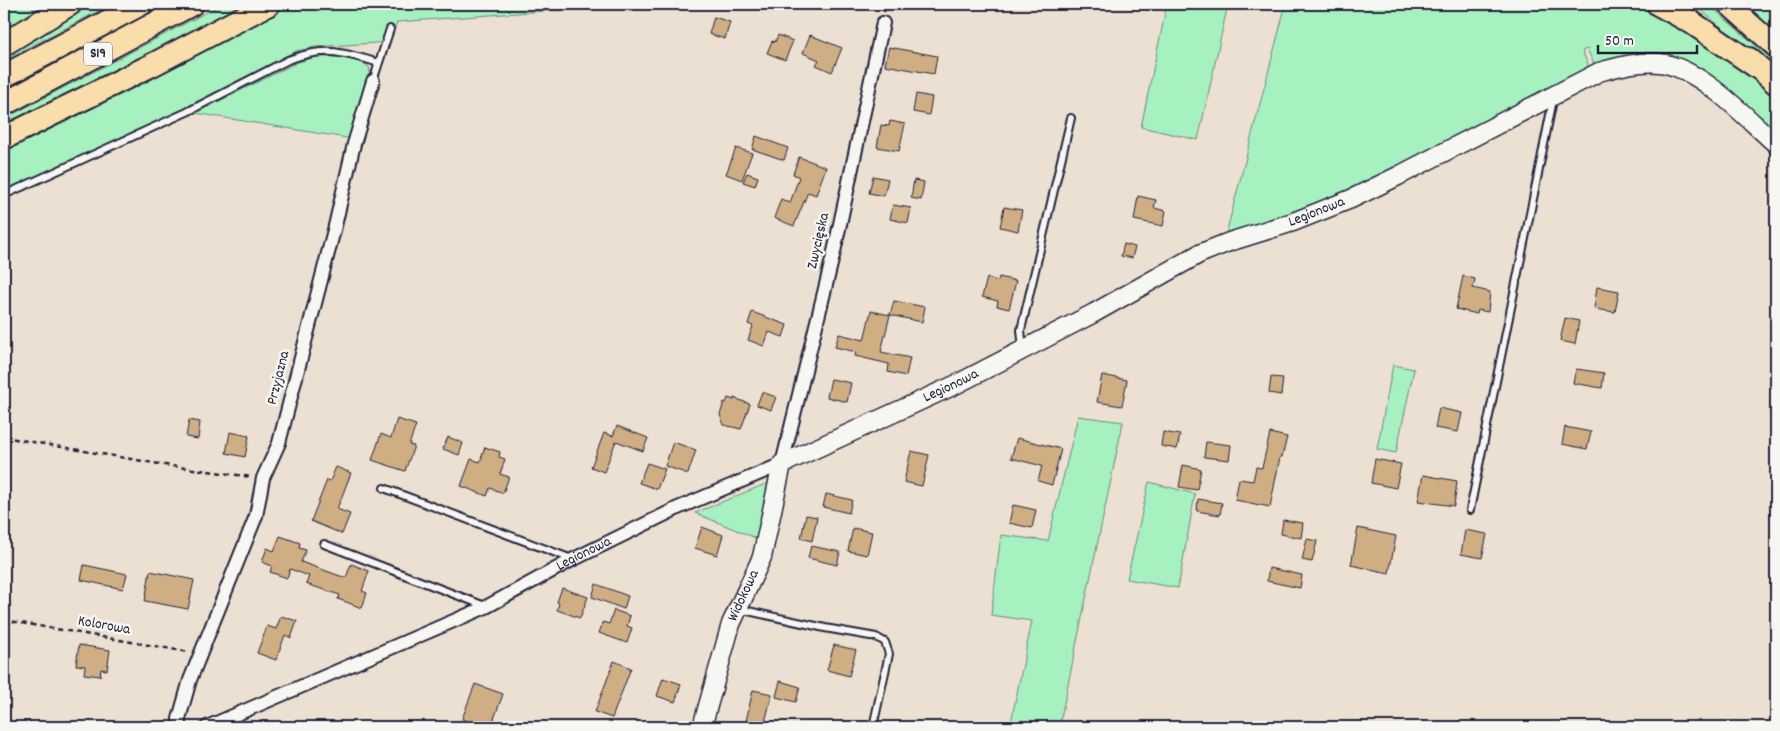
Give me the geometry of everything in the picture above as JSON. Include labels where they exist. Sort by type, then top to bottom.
[{"type":"highway","points":[[4,44],[70,4]]},
{"type":"highway","name":"S19","points":[[4,76],[141,4]]},
{"type":"highway","name":"S19","points":[[4,104],[192,4]]},
{"type":"highway","points":[[4,138],[152,65],[269,4]]},
{"type":"highway","points":[[1658,4],[1691,22],[1768,76]]},
{"type":"highway","points":[[1686,4],[1768,76]]},
{"type":"main road","points":[[1728,4],[1776,47]]},
{"type":"street","name":"Zwycięska","points":[[782,464],[834,252],[883,23]]},
{"type":"street","name":"Legionowa","points":[[206,727],[486,607],[574,559],[678,508],[782,464],[957,384],[1094,313],[1199,254],[1293,222],[1351,199],[1599,72],[1636,63],[1662,64],[1684,70],[1720,94],[1776,144]]},
{"type":"street","name":"Przyjazna","points":[[179,727],[179,719],[190,680],[256,516],[262,478],[279,443],[335,226],[354,144],[373,81]]},
{"type":"street","name":"Widokowa","points":[[702,727],[730,624],[762,557],[782,464]]},
{"type":"lane","name":"Przyjazna","points":[[373,81],[390,29]]},
{"type":"lane","points":[[4,195],[187,112],[288,60],[302,55],[332,51],[347,53],[379,64]]},
{"type":"lane","points":[[1470,510],[1553,96]]},
{"type":"lane","points":[[1023,350],[1021,330],[1071,118]]},
{"type":"lane","points":[[384,488],[574,559]]},
{"type":"lane","points":[[324,544],[486,607]]},
{"type":"lane","points":[[738,609],[876,637],[886,642],[889,654],[873,727]]},
{"type":"path","points":[[4,437],[171,466],[262,478]]},
{"type":"path","name":"Kolorowa","points":[[4,620],[201,654]]},
{"type":"green space","points":[[4,4],[53,4],[4,34]]},
{"type":"green space","points":[[80,4],[112,4],[4,60],[4,51]]},
{"type":"green space","points":[[160,4],[175,4],[4,94],[4,86]]},
{"type":"green space","points":[[222,4],[244,4],[4,132],[4,119]]},
{"type":"green space","points":[[286,4],[637,4],[397,22],[390,42],[315,47],[296,51],[190,105],[187,112],[4,195],[4,147],[83,109]]},
{"type":"green space","points":[[1167,4],[1228,4],[1198,140],[1141,127]]},
{"type":"green space","points":[[1286,4],[1642,4],[1679,23],[1713,47],[1776,99],[1776,138],[1702,73],[1596,65],[1587,49],[1582,51],[1588,64],[1587,69],[1390,174],[1301,212],[1225,238]]},
{"type":"green space","points":[[1694,4],[1708,4],[1776,63],[1776,74]]},
{"type":"green space","points":[[1740,4],[1776,4],[1776,35]]},
{"type":"green space","points":[[316,57],[351,59],[369,67],[370,72],[353,139],[195,113],[298,62]]},
{"type":"green space","points":[[1393,365],[1414,369],[1396,453],[1377,449]]},
{"type":"green space","points":[[1078,416],[1123,422],[1059,727],[1010,727],[1032,621],[991,615],[1001,535],[1048,541]]},
{"type":"green space","points":[[1149,482],[1195,494],[1178,588],[1127,579]]},
{"type":"green space","points":[[768,483],[763,541],[695,513]]},
{"type":"building","points":[[714,17],[730,22],[725,39],[709,34]]},
{"type":"building","points":[[778,35],[793,41],[785,60],[767,53],[772,41],[775,42]]},
{"type":"building","points":[[810,35],[842,48],[832,72],[816,65],[819,60],[803,53]]},
{"type":"building","points":[[889,47],[937,56],[934,74],[885,65]]},
{"type":"building","points":[[916,94],[932,97],[929,115],[913,112]]},
{"type":"building","points":[[890,121],[905,124],[899,151],[877,147],[881,125],[889,126]]},
{"type":"building","points":[[756,136],[788,148],[784,160],[752,149]]},
{"type":"building","points":[[736,148],[752,153],[742,180],[726,174]]},
{"type":"building","points":[[799,157],[826,167],[816,195],[808,192],[794,226],[774,218],[781,199],[790,203],[799,177],[793,174]]},
{"type":"building","points":[[747,173],[758,177],[755,186],[743,182]]},
{"type":"building","points":[[873,176],[888,179],[884,196],[869,193]]},
{"type":"building","points":[[914,180],[924,182],[921,200],[911,198]]},
{"type":"building","points":[[1138,196],[1156,200],[1154,208],[1166,211],[1163,226],[1134,220]]},
{"type":"building","points":[[893,205],[911,208],[908,223],[890,219]]},
{"type":"building","points":[[1004,207],[1022,210],[1018,231],[1000,227]]},
{"type":"building","points":[[1124,244],[1135,247],[1132,258],[1121,256]]},
{"type":"building","points":[[1463,276],[1475,279],[1473,288],[1490,292],[1488,312],[1478,310],[1477,314],[1456,309]]},
{"type":"building","points":[[999,277],[1016,281],[1009,309],[997,306],[998,301],[982,297],[987,278],[998,281]]},
{"type":"building","points":[[1597,287],[1619,291],[1615,312],[1594,309]]},
{"type":"building","points":[[894,301],[925,307],[922,322],[890,315]]},
{"type":"building","points":[[871,311],[890,315],[881,352],[910,358],[906,376],[888,372],[889,364],[855,356],[856,352],[835,347],[839,334],[864,340]]},
{"type":"building","points":[[752,312],[787,325],[783,337],[769,332],[764,346],[748,340],[753,326],[748,324]]},
{"type":"building","points":[[1565,318],[1579,321],[1575,344],[1560,341]]},
{"type":"building","points":[[1576,369],[1604,373],[1602,388],[1573,383]]},
{"type":"building","points":[[1102,375],[1127,380],[1122,406],[1097,402]]},
{"type":"building","points":[[1271,377],[1283,378],[1281,395],[1269,393]]},
{"type":"building","points":[[831,379],[851,383],[847,402],[827,397]]},
{"type":"building","points":[[762,392],[776,397],[771,410],[757,405]]},
{"type":"building","points":[[728,398],[734,400],[734,398],[750,404],[741,429],[724,425],[720,415],[724,402],[726,403]]},
{"type":"building","points":[[1439,408],[1462,413],[1458,432],[1435,428]]},
{"type":"building","points":[[397,419],[416,425],[409,445],[414,446],[405,471],[372,460],[381,434],[391,438]]},
{"type":"building","points":[[189,420],[200,422],[198,439],[186,437]]},
{"type":"building","points":[[617,426],[648,438],[643,451],[616,441],[604,472],[591,467],[604,433],[613,436]]},
{"type":"building","points":[[1565,427],[1591,432],[1587,449],[1562,444]]},
{"type":"building","points":[[230,432],[249,436],[245,457],[226,453]]},
{"type":"building","points":[[1163,432],[1180,435],[1177,449],[1161,446]]},
{"type":"building","points":[[1270,433],[1287,437],[1282,457],[1280,457],[1270,507],[1235,500],[1239,479],[1253,481],[1256,467],[1262,468]]},
{"type":"building","points":[[448,437],[463,443],[459,455],[443,449]]},
{"type":"building","points":[[1017,438],[1061,449],[1052,485],[1038,481],[1042,466],[1011,458]]},
{"type":"building","points":[[673,442],[696,450],[688,474],[665,466]]},
{"type":"building","points":[[1206,442],[1231,445],[1229,460],[1204,457]]},
{"type":"building","points":[[485,447],[500,452],[499,457],[505,459],[500,474],[509,477],[503,493],[490,488],[487,496],[461,486],[471,459],[480,462]]},
{"type":"building","points":[[911,451],[929,455],[922,486],[904,482]]},
{"type":"building","points":[[1375,459],[1401,464],[1396,488],[1371,483]]},
{"type":"building","points":[[647,463],[665,469],[657,489],[639,483]]},
{"type":"building","points":[[1183,465],[1201,469],[1197,490],[1179,487]]},
{"type":"building","points":[[336,467],[351,473],[337,509],[350,514],[342,534],[311,521],[327,480],[330,481]]},
{"type":"building","points":[[1423,475],[1457,481],[1454,506],[1418,501]]},
{"type":"building","points":[[826,494],[852,500],[849,513],[823,507]]},
{"type":"building","points":[[1198,499],[1222,503],[1220,515],[1197,511]]},
{"type":"building","points":[[1013,505],[1036,510],[1032,528],[1009,523]]},
{"type":"building","points":[[806,515],[817,517],[812,541],[801,538]]},
{"type":"building","points":[[1283,520],[1303,523],[1301,538],[1281,534]]},
{"type":"building","points":[[702,527],[723,535],[717,555],[695,548]]},
{"type":"building","points":[[853,528],[872,532],[867,555],[848,551]]},
{"type":"building","points":[[1358,528],[1396,536],[1389,573],[1351,565]]},
{"type":"building","points":[[1465,530],[1487,534],[1482,558],[1461,554]]},
{"type":"building","points":[[280,536],[300,543],[299,548],[306,550],[301,562],[346,578],[351,564],[369,571],[362,591],[367,593],[362,608],[338,599],[340,595],[306,584],[309,576],[290,569],[287,578],[270,572],[272,566],[262,562],[267,548],[274,551]]},
{"type":"building","points":[[1307,539],[1317,541],[1312,562],[1302,560]]},
{"type":"building","points":[[811,546],[840,552],[837,565],[808,558]]},
{"type":"building","points":[[84,565],[127,574],[123,589],[81,580]]},
{"type":"building","points":[[1269,568],[1302,575],[1300,588],[1267,581]]},
{"type":"building","points":[[150,571],[194,580],[188,609],[145,601]]},
{"type":"building","points":[[596,584],[628,596],[624,609],[592,597]]},
{"type":"building","points":[[562,588],[588,597],[580,618],[557,610],[559,603],[557,602]]},
{"type":"building","points":[[614,610],[630,616],[627,626],[632,628],[627,643],[599,633],[603,622],[609,624]]},
{"type":"building","points":[[281,616],[297,621],[291,638],[285,635],[276,660],[257,653],[267,626],[276,629]]},
{"type":"building","points":[[79,645],[110,650],[107,670],[101,669],[100,676],[84,674],[85,666],[76,665]]},
{"type":"building","points":[[834,645],[856,650],[849,676],[827,670]]},
{"type":"building","points":[[614,661],[631,668],[612,718],[595,712]]},
{"type":"building","points":[[663,678],[681,684],[675,702],[657,696]]},
{"type":"building","points":[[780,681],[800,687],[796,702],[776,697]]},
{"type":"building","points":[[475,684],[503,694],[491,727],[483,727],[462,719]]},
{"type":"building","points":[[753,690],[772,694],[764,726],[746,721]]}]
